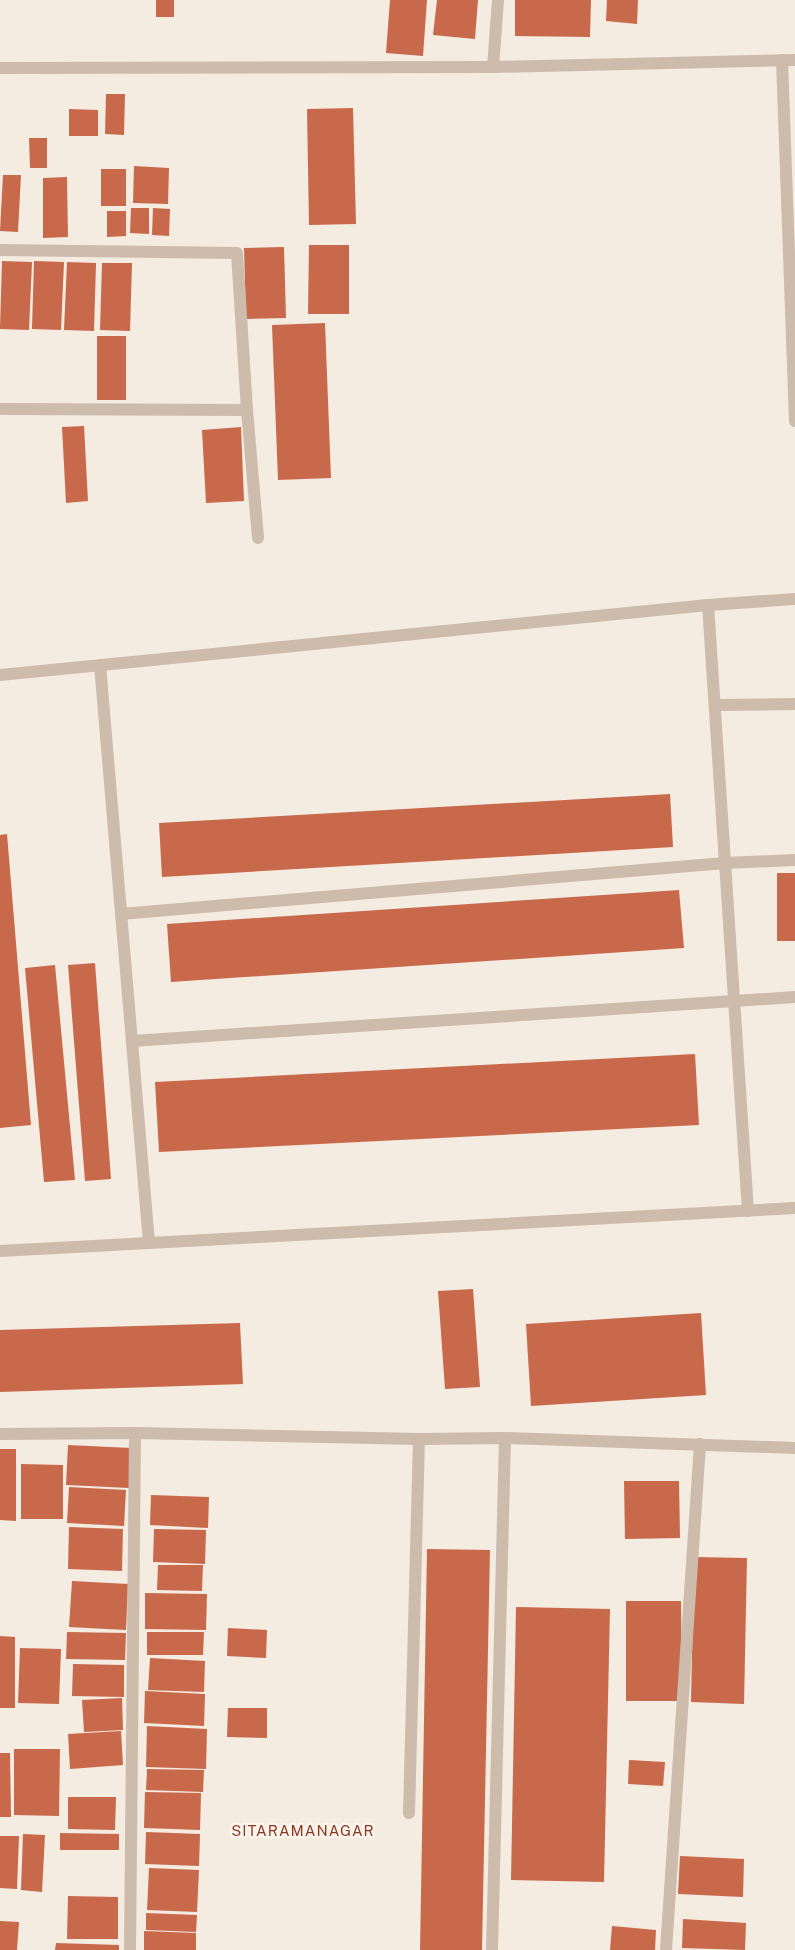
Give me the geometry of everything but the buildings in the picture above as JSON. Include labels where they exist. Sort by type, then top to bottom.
[{"type":"street","points":[[493,67],[498,0]]},
{"type":"street","points":[[782,60],[795,421]]},
{"type":"street","points":[[0,68],[493,67],[795,60]]},
{"type":"street","points":[[0,250],[237,253],[247,410],[258,538]]},
{"type":"street","points":[[0,409],[247,410]]},
{"type":"street","points":[[0,675],[708,605],[795,599]]},
{"type":"street","points":[[708,605],[748,1210]]},
{"type":"street","points":[[100,664],[149,1243]]},
{"type":"street","points":[[714,705],[795,704]]},
{"type":"street","points":[[120,914],[725,863],[795,860]]},
{"type":"street","points":[[132,1041],[795,998]]},
{"type":"street","points":[[0,1251],[795,1208]]},
{"type":"street","points":[[0,1434],[135,1433],[419,1439],[505,1438],[795,1448]]},
{"type":"street","points":[[130,1950],[135,1433]]},
{"type":"street","points":[[492,1950],[505,1438]]},
{"type":"street","points":[[409,1813],[419,1439]]},
{"type":"street","points":[[666,1950],[700,1444]]},
{"type":"district","name":"SITARAMANAGAR","points":[[303,1831]]}]
